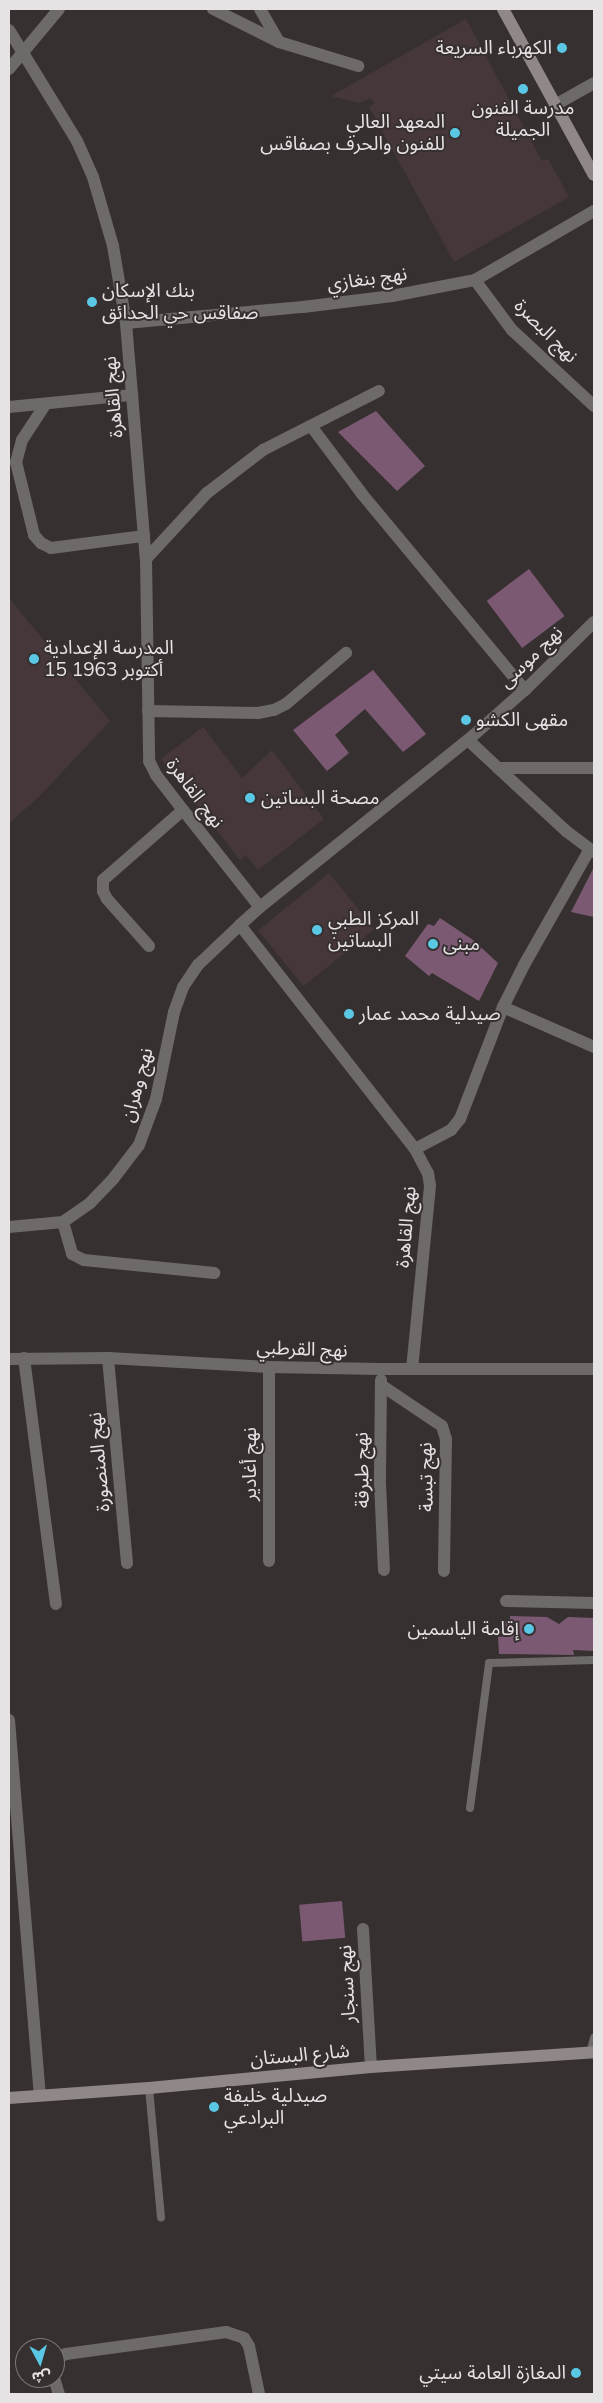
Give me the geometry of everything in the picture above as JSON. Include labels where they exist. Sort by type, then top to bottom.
[{"type":"main road","points":[[502,9],[594,175]]},
{"type":"main road","name":"شارع البستان","points":[[9,2098],[149,2088],[371,2067],[592,2053]]},
{"type":"street","points":[[9,70],[58,9]]},
{"type":"street","points":[[213,9],[279,42],[358,66]]},
{"type":"street","points":[[260,9],[279,42]]},
{"type":"street","name":"نهج القاهرة","points":[[9,30],[77,141],[93,177],[113,246],[126,323],[146,560],[149,761],[156,775],[260,907]]},
{"type":"street","points":[[555,105],[594,83]]},
{"type":"street","name":"نهج بنغازي","points":[[126,323],[382,297],[475,280],[594,211]]},
{"type":"street","name":"نهج البصرة","points":[[475,280],[512,330],[594,406]]},
{"type":"street","points":[[146,560],[207,494],[263,450],[380,390]]},
{"type":"street","points":[[9,407],[45,405],[132,395]]},
{"type":"street","points":[[45,405],[22,440],[16,462],[34,535],[51,548],[144,536]]},
{"type":"street","points":[[311,426],[368,501],[525,690]]},
{"type":"street","name":"نهج موسى","points":[[260,907],[468,740],[525,690],[594,622]]},
{"type":"street","points":[[148,711],[258,713],[274,710],[286,704],[346,653]]},
{"type":"street","points":[[415,1149],[451,1130],[460,1119],[503,1007],[524,965],[592,850],[566,831],[468,740]]},
{"type":"street","points":[[498,768],[594,768]]},
{"type":"street","points":[[150,946],[107,899],[103,891],[104,880],[183,810]]},
{"type":"street","points":[[240,925],[260,907]]},
{"type":"street","name":"نهج القاهرة","points":[[240,925],[415,1149],[428,1173],[430,1186],[412,1368]]},
{"type":"street","name":"نهج وهران","points":[[9,1227],[63,1222],[90,1203],[139,1145],[156,1099],[174,1012],[183,987],[198,965],[240,925]]},
{"type":"street","points":[[503,1007],[594,1047]]},
{"type":"street","points":[[63,1222],[72,1254],[84,1260],[214,1272]]},
{"type":"street","points":[[24,1358],[56,1604]]},
{"type":"street","name":"نهج القرطبي","points":[[9,1359],[108,1358],[269,1367],[380,1369],[594,1369]]},
{"type":"street","name":"نهج المنصورة","points":[[108,1358],[127,1563]]},
{"type":"street","name":"نهج أغادير","points":[[269,1367],[269,1561]]},
{"type":"street","name":"نهج طبرقة","points":[[380,1369],[380,1483],[384,1570]]},
{"type":"street","name":"نهج تبسة","points":[[381,1385],[442,1426],[446,1439],[444,1571]]},
{"type":"street","points":[[506,1601],[594,1603]]},
{"type":"street","points":[[9,1720],[10,1754],[40,2095]]},
{"type":"street","name":"نهج سنجار","points":[[363,1929],[371,2067]]},
{"type":"street","points":[[65,2354],[226,2332],[244,2338],[249,2346],[259,2394]]},
{"type":"lane","points":[[470,1808],[489,1663],[594,1660]]},
{"type":"lane","points":[[592,2053],[594,2038]]},
{"type":"lane","points":[[149,2088],[161,2217]]},
{"type":"shaded area","name":"المعهد العالي للفنون والحرف بصفاقس","points":[[466,19],[542,161],[548,159],[569,197],[454,262],[369,107],[374,104],[371,98],[359,103],[331,96]]},
{"type":"shaded area","name":"المدرسة الإعدادية 15 أكتوبر 1963","points":[[9,598],[110,721],[38,798],[9,823]]},
{"type":"shaded area","name":"مصحة البساتين","points":[[203,727],[242,778],[272,750],[324,819],[258,870],[246,855],[240,860],[161,759]]},
{"type":"shaded area","name":"المركز الطبي البساتين","points":[[329,873],[374,929],[304,986],[258,930]]},
{"type":"building","points":[[376,411],[425,466],[397,491],[338,432]]},
{"type":"building","points":[[529,569],[565,616],[522,648],[487,601]]},
{"type":"building","points":[[373,670],[426,734],[403,752],[365,709],[335,735],[349,753],[327,771],[293,730]]},
{"type":"building","points":[[594,867],[594,917],[571,912]]},
{"type":"building","points":[[440,918],[473,940],[498,963],[479,1001],[432,973],[429,976],[405,956],[428,924],[434,926]]},
{"type":"building","name":"إقامة الياسمين","points":[[510,1616],[547,1617],[559,1624],[568,1617],[594,1618],[594,1651],[573,1650],[574,1655],[499,1654],[498,1637],[506,1636],[505,1621],[510,1620]]},
{"type":"building","points":[[342,1901],[345,1938],[302,1942],[299,1905]]},
{"type":"place","name":"الكهرباء السريعة","points":[[562,48]]},
{"type":"place","name":"مدرسة الفنون الجميلة","points":[[523,89]]},
{"type":"place","name":"المعهد العالي للفنون والحرف بصفاقس","points":[[455,133]]},
{"type":"place","name":"بنك الإسكان صفاقس حي الحدائق","points":[[92,302]]},
{"type":"place","name":"المدرسة الإعدادية 15 أكتوبر 1963","points":[[34,659]]},
{"type":"place","name":"مقهى الكشو","points":[[466,720]]},
{"type":"place","name":"مصحة البساتين","points":[[250,798]]},
{"type":"place","name":"المركز الطبي البساتين","points":[[317,930]]},
{"type":"place","name":"مبنى","points":[[433,944]]},
{"type":"place","name":"صيدلية محمد عمار","points":[[349,1014]]},
{"type":"place","name":"إقامة الياسمين","points":[[529,1629]]},
{"type":"place","name":"صيدلية خليفة البرادعي","points":[[214,2107]]},
{"type":"place","name":"المغازة العامة سيتي","points":[[576,2373]]}]
